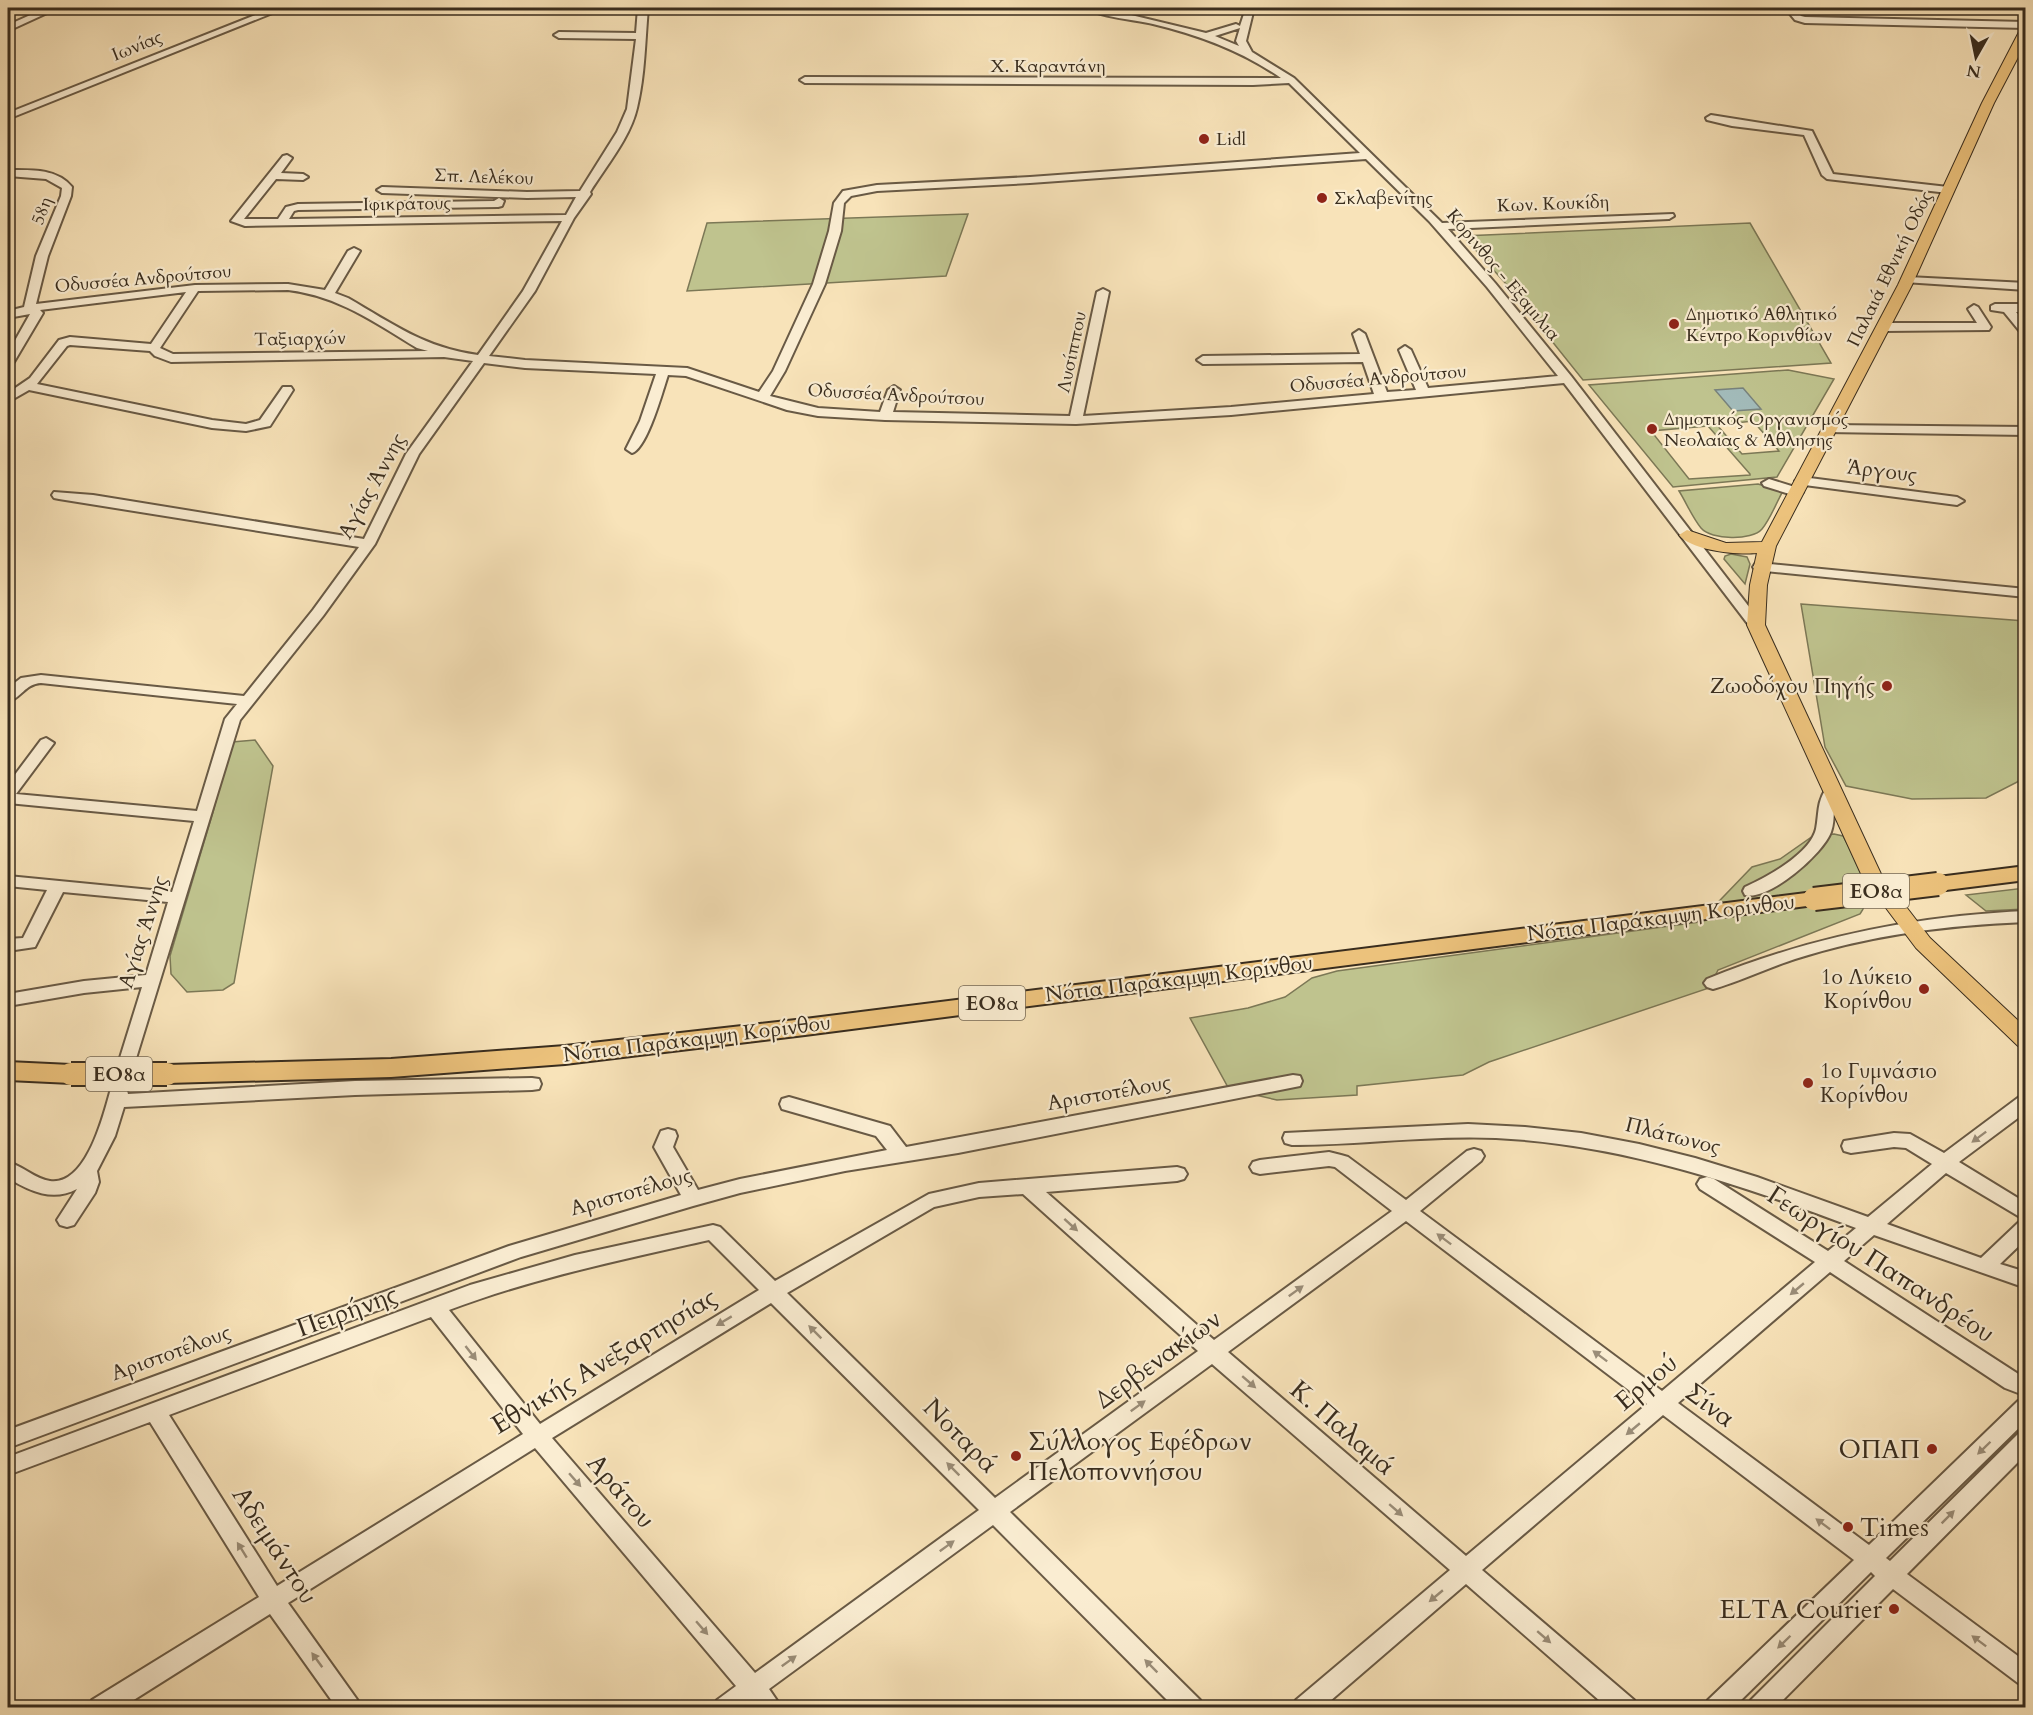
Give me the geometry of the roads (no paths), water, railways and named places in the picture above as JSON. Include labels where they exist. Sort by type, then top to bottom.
[{"type":"highway","name":"Νότια Παράκαμψη Κορίνθου","points":[[8,1071],[71,1074],[167,1074],[391,1068],[565,1055],[805,1027],[2025,873]]},
{"type":"main road","name":"Παλαιά Εθνική Οδός","points":[[1756,625],[1755,593],[1760,567],[1768,546],[1908,280],[1988,103],[2025,30]]},
{"type":"main road","points":[[1687,536],[1728,549],[1749,550],[1768,546]]},
{"type":"main road","points":[[1756,625],[1872,876],[1923,943],[2025,1041]]},
{"type":"street","points":[[8,27],[53,8]]},
{"type":"street","name":"Ιωνίας","points":[[8,116],[280,8]]},
{"type":"street","name":"Αγίας Άννης","points":[[128,1061],[233,719],[368,544],[413,454],[529,291],[569,218],[586,194],[622,132],[631,110],[642,36],[643,8]]},
{"type":"street","name":"Κορινθος - Εξαμιλια","points":[[1091,8],[1158,22],[1209,37],[1270,64],[1291,80],[1439,226],[1491,285],[1567,379],[1756,625]]},
{"type":"street","points":[[1248,53],[1241,42],[1250,8]]},
{"type":"street","points":[[1790,8],[1798,18],[1805,20],[2025,25]]},
{"type":"street","points":[[1209,37],[1229,33],[1248,19]]},
{"type":"street","points":[[560,35],[642,36]]},
{"type":"street","name":"Χ. Καραντάνη","points":[[805,80],[1253,82],[1291,80]]},
{"type":"street","points":[[1711,118],[1808,133],[1827,175],[1831,177],[1948,190]]},
{"type":"street","points":[[762,398],[776,378],[819,284],[835,231],[839,203],[847,193],[877,188],[1030,180],[1369,156]]},
{"type":"street","points":[[272,176],[287,158]]},
{"type":"street","name":"58η","points":[[8,173],[52,177],[63,182],[67,187],[66,196],[42,256],[29,309]]},
{"type":"street","points":[[272,176],[303,177]]},
{"type":"street","name":"Ιφικράτους","points":[[272,176],[237,221],[245,223],[569,218]]},
{"type":"street","name":"Σπ. Λελέκου","points":[[382,190],[527,195],[586,194]]},
{"type":"street","points":[[282,222],[290,209],[298,207],[498,204],[499,201]]},
{"type":"street","points":[[418,220],[426,206]]},
{"type":"street","name":"Κων. Κουκίδη","points":[[1439,226],[1669,216]]},
{"type":"street","points":[[329,293],[354,251]]},
{"type":"street","points":[[1908,280],[2025,287]]},
{"type":"street","name":"Οδυσσέα Ανδρούτσου","points":[[8,314],[29,309],[195,288],[288,287],[329,293],[421,345],[449,355],[479,360],[687,372],[791,407],[818,412],[885,416],[1076,420],[1231,411],[1567,379]]},
{"type":"street","points":[[154,348],[195,288]]},
{"type":"street","name":"Λυσίππου","points":[[1076,420],[1103,291]]},
{"type":"street","points":[[2025,308],[2001,308],[2025,331]]},
{"type":"street","points":[[8,362],[37,313],[29,309]]},
{"type":"street","points":[[1884,327],[1985,327],[1974,309]]},
{"type":"street","points":[[8,398],[26,387],[63,343],[68,330]]},
{"type":"street","points":[[1359,334],[1382,397]]},
{"type":"street","name":"Ταξιαρχών","points":[[63,343],[70,341],[154,348],[171,358],[449,355]]},
{"type":"street","points":[[1405,350],[1424,393]]},
{"type":"street","points":[[1203,360],[1369,358]]},
{"type":"street","points":[[632,449],[646,421],[663,371]]},
{"type":"street","points":[[8,386],[26,387],[212,424],[240,427],[259,426],[265,423],[287,390]]},
{"type":"street","points":[[885,416],[894,390]]},
{"type":"street","points":[[1830,429],[2021,431],[2025,444]]},
{"type":"street","name":"Άργους","points":[[1769,483],[1957,501]]},
{"type":"street","points":[[59,495],[368,544]]},
{"type":"street","points":[[1760,567],[2025,593]]},
{"type":"street","points":[[8,697],[14,682],[41,679],[249,701]]},
{"type":"street","points":[[8,794],[46,743]]},
{"type":"street","points":[[1752,891],[1783,874],[1818,841],[1823,832],[1825,800],[1832,792]]},
{"type":"street","points":[[8,798],[203,817]]},
{"type":"street","points":[[8,881],[178,898]]},
{"type":"street","points":[[8,945],[29,943],[57,887]]},
{"type":"street","points":[[1713,983],[1788,954],[1842,939],[1909,926],[1980,917],[2025,916]]},
{"type":"street","points":[[8,1000],[84,987],[151,980]]},
{"type":"street","name":"Αριστοτέλους","points":[[8,1439],[516,1251],[693,1199],[740,1186],[1293,1081]]},
{"type":"street","points":[[8,1169],[41,1187],[52,1189],[74,1183],[86,1170],[100,1148],[117,1096],[532,1084]]},
{"type":"street","name":"Ερμού","points":[[1304,1707],[1829,1261],[1947,1162],[2025,1102]]},
{"type":"street","points":[[789,1104],[883,1131],[901,1155]]},
{"type":"street","name":"Πλάτωνος","points":[[1292,1138],[1340,1139],[1404,1132],[1470,1131],[1580,1140],[1630,1148],[1761,1184],[1984,1268],[2025,1280]]},
{"type":"street","points":[[668,1136],[663,1147],[693,1199]]},
{"type":"street","points":[[1851,1146],[1894,1140],[1910,1141],[1947,1162],[2025,1213]]},
{"type":"street","name":"Δερβενακίων","points":[[725,1707],[1406,1211],[1474,1156]]},
{"type":"street","name":"Σίνα","points":[[1260,1167],[1329,1159],[1341,1162],[2025,1676]]},
{"type":"street","points":[[67,1220],[86,1193],[90,1175],[86,1170]]},
{"type":"street","name":"Εθνικής Ανεξαρτησίας","points":[[100,1707],[774,1291],[929,1201],[979,1190],[1177,1174]]},
{"type":"street","name":"Γεωργίου Παπανδρέου","points":[[1707,1184],[1829,1261],[2012,1382],[2025,1388]]},
{"type":"street","name":"Κ. Παλαμά","points":[[1027,1186],[1213,1352],[1626,1707]]},
{"type":"street","points":[[1984,1268],[2025,1227]]},
{"type":"street","name":"Νοταρά","points":[[713,1232],[1192,1707]]},
{"type":"street","name":"Πειρήνης","points":[[8,1466],[477,1292],[574,1263],[713,1232]]},
{"type":"street","name":"Αράτου","points":[[435,1307],[537,1436],[770,1707]]},
{"type":"street","points":[[1716,1707],[2025,1407]]},
{"type":"street","name":"Αδειμάντου","points":[[155,1411],[273,1600],[351,1707]]},
{"type":"street","points":[[1759,1707],[2025,1440]]},
{"type":"water","points":[[1743,388],[1761,409],[1733,411],[1715,390]]},
{"type":"place","name":"Lidl","points":[[1204,139]]},
{"type":"place","name":"Σκλαβενίτης","points":[[1322,198]]},
{"type":"place","name":"Δημοτικό Αθλητικό Κέντρο Κορινθίων","points":[[1674,324]]},
{"type":"place","name":"Δημοτικός Οργανισμός Νεολαίας & Άθλησης","points":[[1652,429]]},
{"type":"place","name":"Ζωοδόχου Πηγής","points":[[1887,686]]},
{"type":"place","name":"1ο Λύκειο Κορίνθου","points":[[1924,989]]},
{"type":"place","name":"1ο Γυμνάσιο Κορίνθου","points":[[1808,1083]]},
{"type":"place","name":"ΟΠΑΠ","points":[[1932,1449]]},
{"type":"place","name":"Σύλλογος Εφέδρων Πελοποννήσου","points":[[1016,1456]]},
{"type":"place","name":"Times","points":[[1848,1527]]},
{"type":"place","name":"ELTA Courier","points":[[1894,1609]]}]
